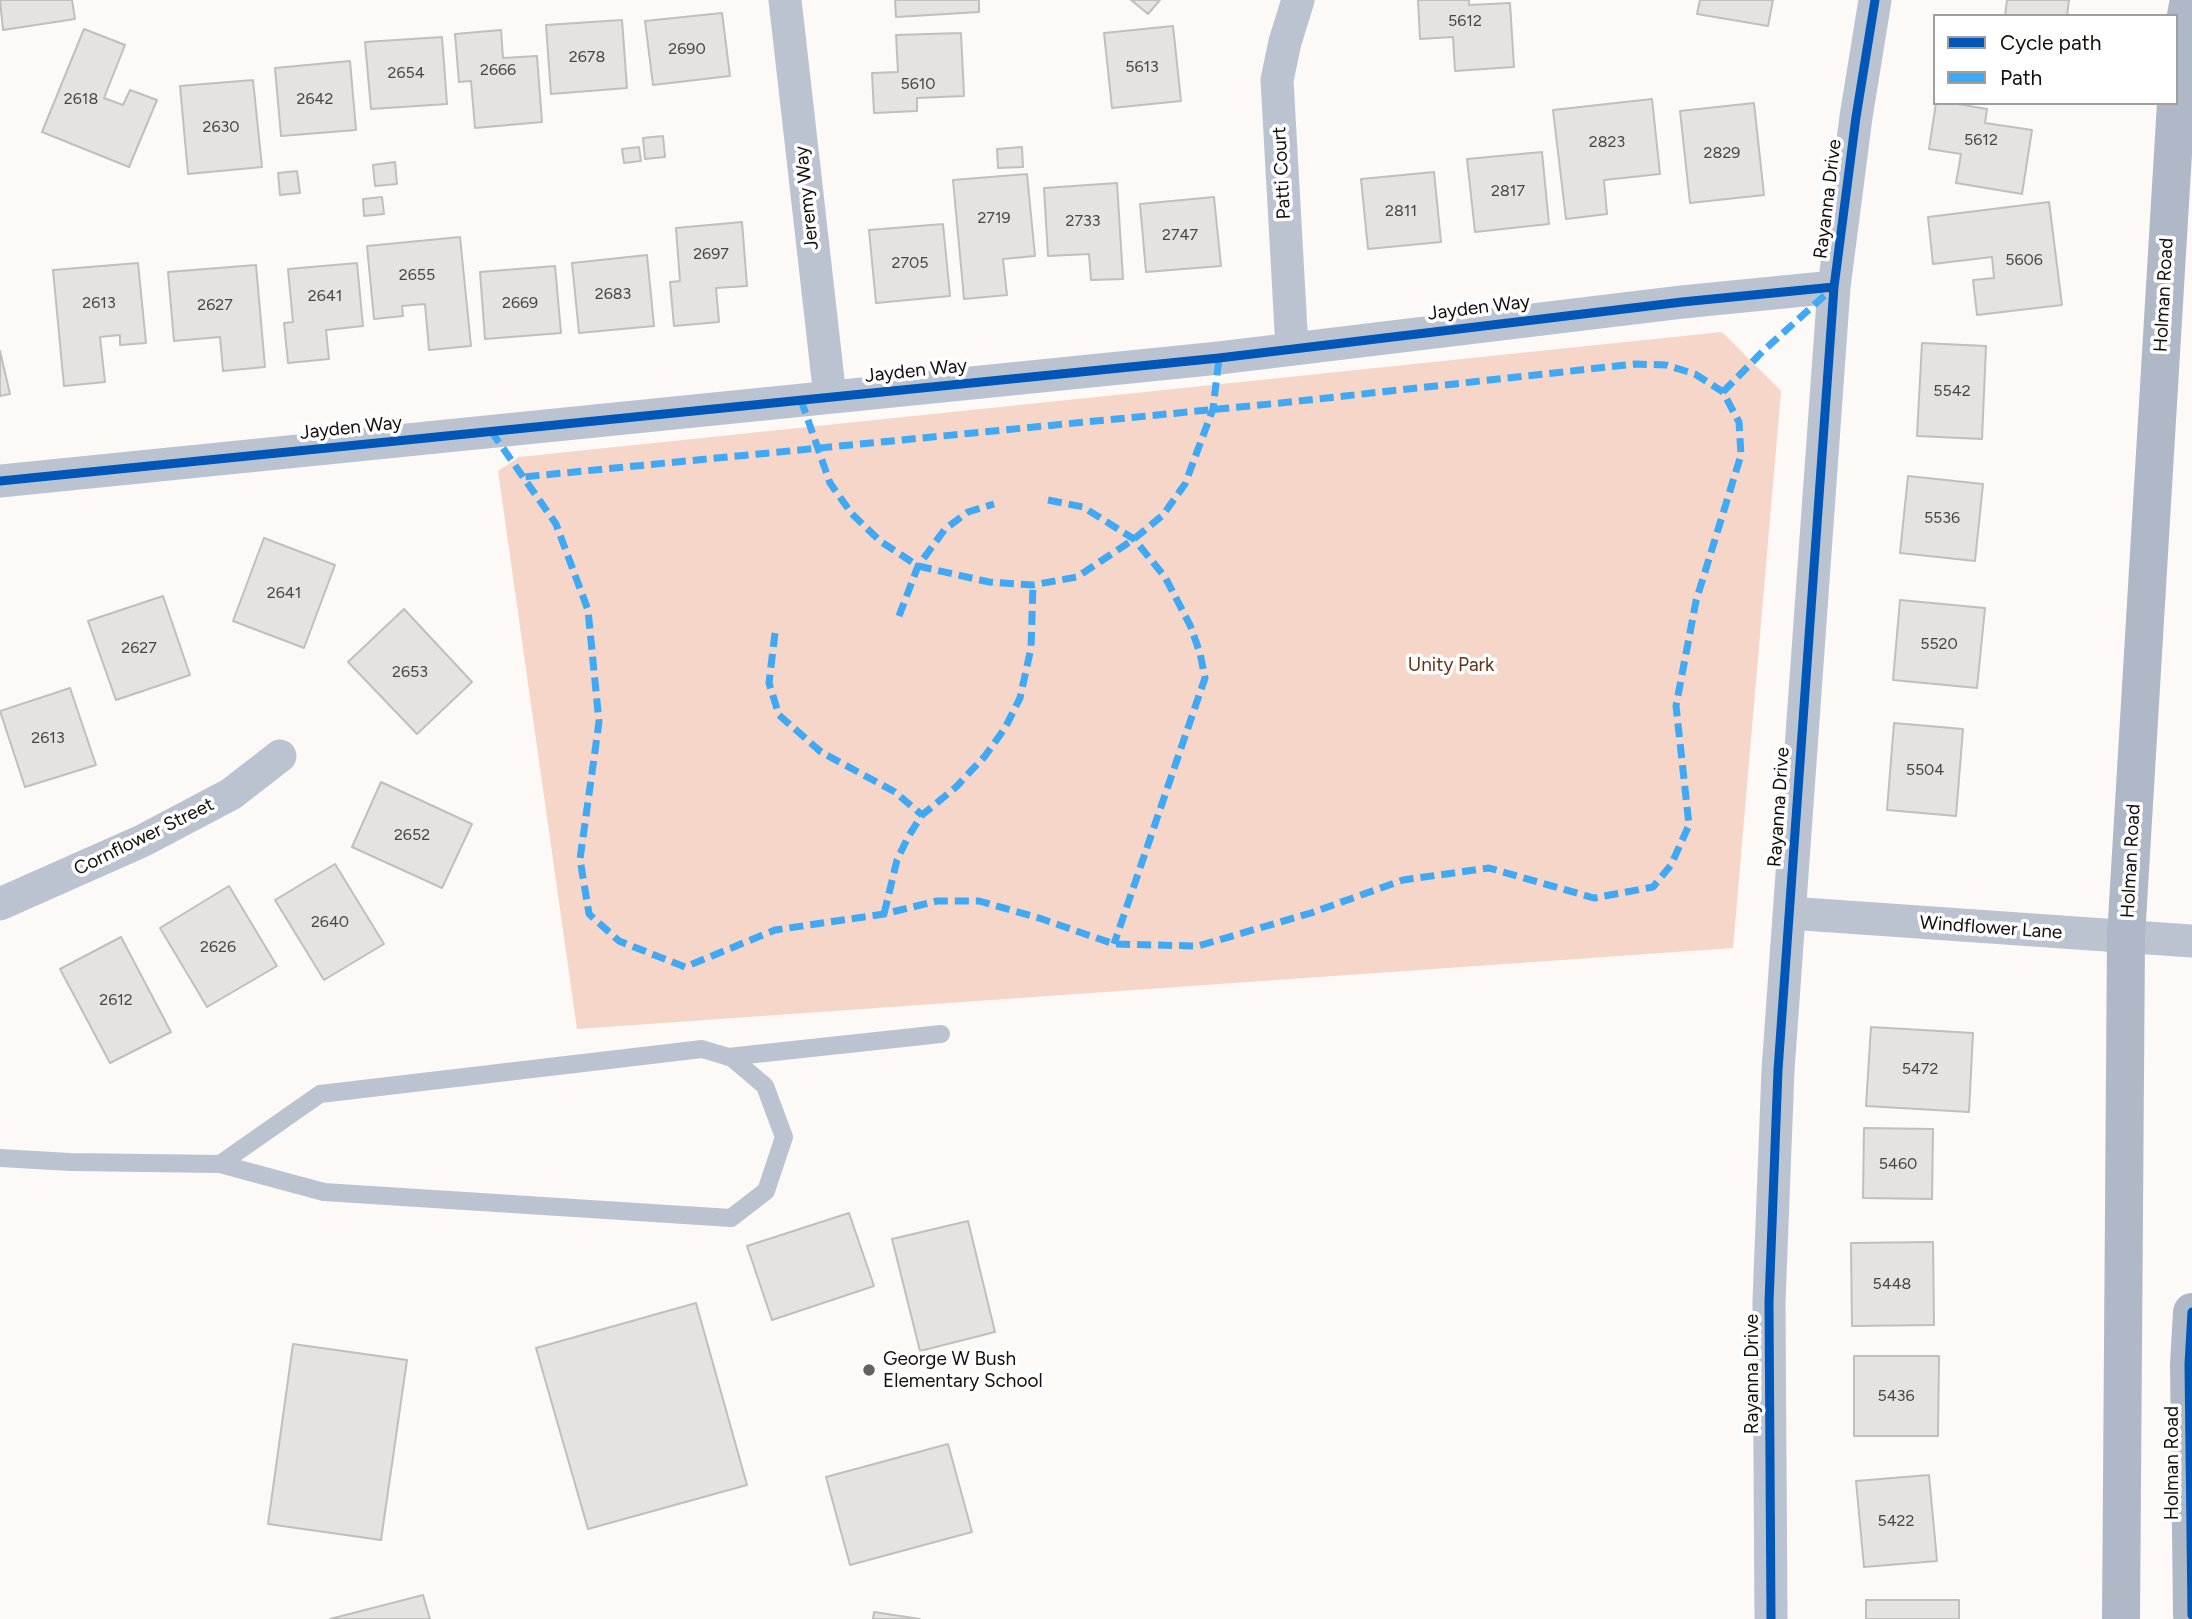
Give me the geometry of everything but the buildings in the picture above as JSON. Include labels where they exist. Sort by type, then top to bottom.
[{"type":"main road","points":[[2178,57],[2189,0]]},
{"type":"main road","name":"Holman Road","points":[[2121,1619],[2126,937],[2176,105]]},
{"type":"main road","name":"Holman Road","points":[[2192,1312],[2189,1364],[2192,1615]]},
{"type":"street","name":"Jeremy Way","points":[[785,0],[830,397]]},
{"type":"street","name":"Patti Court","points":[[1292,348],[1277,80],[1298,0]]},
{"type":"street","name":"Rayanna Drive","points":[[1771,1619],[1769,1302],[1778,1070],[1834,287],[1856,117],[1875,0]]},
{"type":"street","name":"Jayden Way","points":[[0,481],[1219,358],[1682,302],[1834,287]]},
{"type":"street","name":"Cornflower Street","points":[[0,904],[176,824],[231,794],[280,756]]},
{"type":"street","name":"Windflower Lane","points":[[1789,913],[2192,941]]},
{"type":"lane","points":[[728,1057],[941,1034]]},
{"type":"lane","points":[[0,1158],[220,1164],[324,1192],[731,1218],[766,1192],[784,1137],[765,1086],[728,1057],[702,1049],[320,1094],[220,1164]]},
{"type":"green space","name":"Unity Park","points":[[1722,332],[1781,391],[1733,948],[577,1029],[498,471],[519,457]]},
{"type":"marked path","points":[[1723,392],[1763,351],[1834,287]]},
{"type":"marked path","points":[[801,400],[830,483],[852,514],[880,541],[918,566],[989,582],[1033,585],[1077,577],[1134,539],[1163,515],[1185,484],[1213,409],[1219,358]]},
{"type":"marked path","points":[[491,431],[556,524],[588,610],[599,722],[580,859],[589,914],[619,941],[685,967],[775,930],[884,914],[937,901],[979,901],[1114,944],[1198,946],[1311,913],[1403,880],[1489,868],[1594,898],[1653,887],[1671,865],[1689,825],[1676,706],[1696,601],[1741,455],[1739,422],[1723,392],[1695,374],[1666,365],[1635,364],[1290,402],[523,477]]},
{"type":"marked path","points":[[1048,500],[1083,507],[1134,539],[1165,577],[1190,625],[1205,678],[1114,944]]},
{"type":"marked path","points":[[899,616],[918,566],[945,529],[968,512],[994,504]]},
{"type":"marked path","points":[[884,914],[897,860],[908,837],[922,815],[956,787],[985,756],[1005,728],[1020,698],[1031,648],[1033,585]]},
{"type":"marked path","points":[[775,633],[769,683],[779,715],[821,752],[895,792],[922,815]]},
{"type":"cycle path","points":[[1771,1619],[1769,1302],[1778,1070],[1834,287],[1856,117],[1875,0]]},
{"type":"cycle path","points":[[0,481],[1219,358],[1682,302],[1834,287]]},
{"type":"cycle path","points":[[2192,1312],[2189,1364],[2192,1615]]},
{"type":"place","name":"George W Bush Elementary School","points":[[869,1370]]}]
